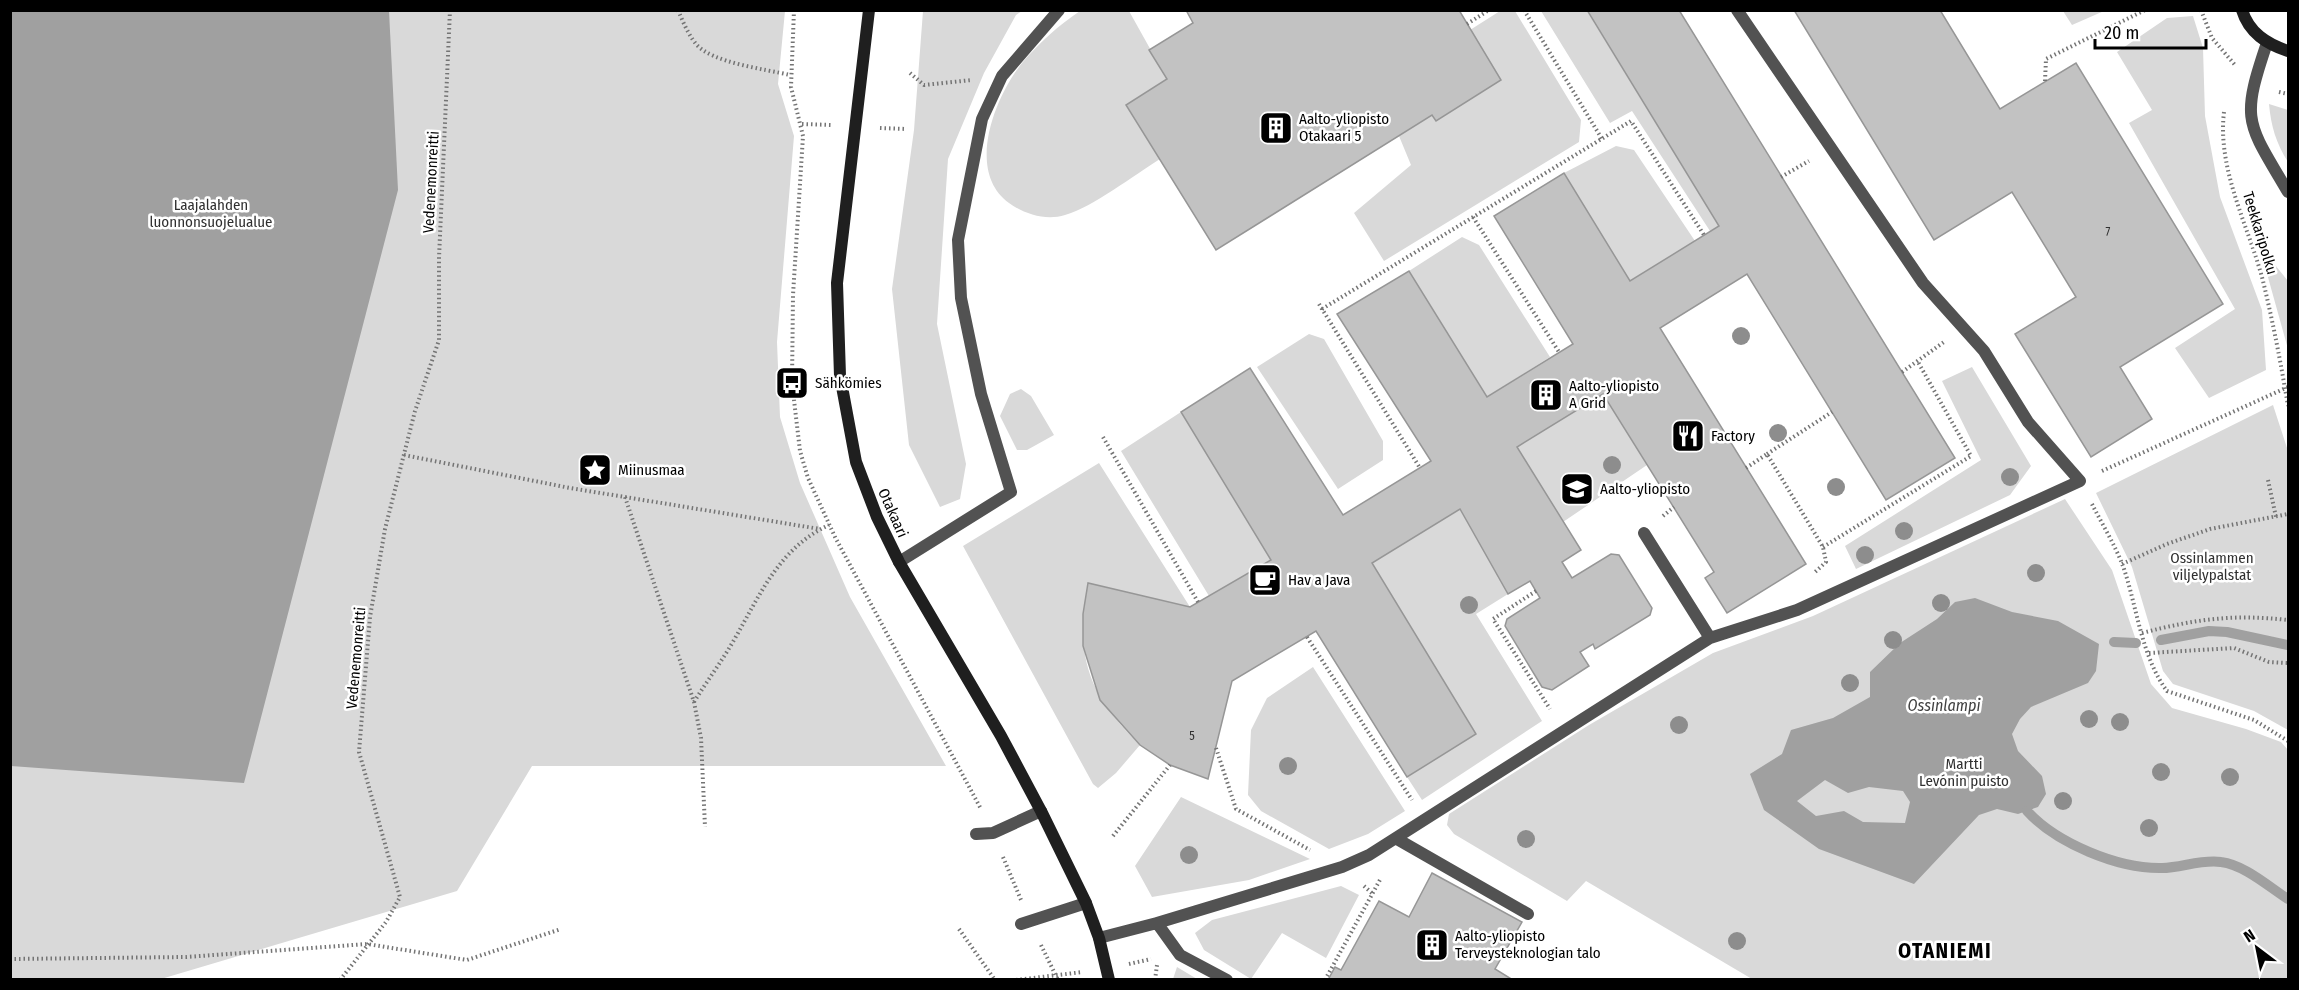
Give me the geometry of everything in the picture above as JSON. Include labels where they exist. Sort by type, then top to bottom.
[{"type":"street","name":"Otakaari","points":[[869,10],[837,283],[840,376],[856,462],[877,517],[899,562],[1001,736],[1086,903],[1099,938],[1109,980]]},
{"type":"street","points":[[2242,10],[2254,32],[2267,43],[2289,51]]},
{"type":"lane","points":[[899,562],[1011,492],[981,394],[961,298],[958,240],[982,119],[1002,76],[1059,10]]},
{"type":"lane","points":[[1099,938],[1157,923],[1342,867],[1397,839],[1424,819],[1710,638],[1797,610],[2080,481],[2028,422],[1984,351],[1923,283],[1737,10]]},
{"type":"lane","points":[[2267,43],[2249,100],[2249,115],[2260,144],[2289,192]]},
{"type":"lane","points":[[1644,533],[1710,638]]},
{"type":"lane","points":[[976,834],[993,832],[1041,811]]},
{"type":"lane","points":[[1397,839],[1528,914]]},
{"type":"lane","points":[[1021,924],[1086,903]]},
{"type":"lane","points":[[1157,923],[1180,955],[1227,980]]},
{"type":"path","name":"Vedenemonreitti","points":[[367,944],[386,922],[400,897],[360,753],[370,617],[385,529],[415,411],[439,340],[439,258],[450,10]]},
{"type":"path","points":[[678,10],[688,34],[705,52],[723,59],[790,75]]},
{"type":"path","points":[[1467,24],[1489,10]]},
{"type":"path","points":[[1524,10],[1602,139]]},
{"type":"path","points":[[2045,81],[2046,59],[2145,10]]},
{"type":"path","points":[[910,73],[924,85],[1002,76]]},
{"type":"path","name":"Teekkaripolku","points":[[2224,106],[2223,122],[2227,162],[2262,279],[2287,387],[2289,406]]},
{"type":"path","points":[[1420,468],[1320,307],[1631,121],[1704,235]]},
{"type":"path","points":[[1781,177],[1831,148]]},
{"type":"path","points":[[1473,217],[1559,352]]},
{"type":"path","points":[[1902,372],[1964,328]]},
{"type":"path","points":[[1823,547],[1971,456],[1918,362]]},
{"type":"path","points":[[2287,387],[2080,481],[2122,564],[2149,653],[2160,681],[2167,691],[2254,720],[2289,741]]},
{"type":"path","points":[[1746,468],[1832,412]]},
{"type":"path","points":[[1103,437],[1198,602]]},
{"type":"path","points":[[1767,454],[1823,547],[1826,562],[1797,587],[1797,610]]},
{"type":"path","points":[[404,455],[625,497],[820,529]]},
{"type":"path","points":[[2268,480],[2276,517]]},
{"type":"path","points":[[625,497],[694,702],[701,738],[705,827]]},
{"type":"path","points":[[2122,564],[2166,544],[2210,529],[2289,514]]},
{"type":"path","points":[[694,702],[735,638],[766,579],[802,540],[829,525]]},
{"type":"path","points":[[1536,591],[1493,619],[1563,730]]},
{"type":"path","points":[[2142,633],[2196,619],[2248,616],[2289,620]]},
{"type":"path","points":[[1307,637],[1424,819]]},
{"type":"path","points":[[2149,653],[2200,648],[2234,648],[2269,662],[2289,663]]},
{"type":"path","points":[[1362,722],[1370,718]]},
{"type":"path","points":[[1216,748],[1236,809],[1342,867],[1374,894]]},
{"type":"path","points":[[1113,836],[1170,765]]},
{"type":"path","points":[[1325,980],[1374,894],[1397,839]]},
{"type":"path","points":[[10,959],[186,957],[367,944],[467,960],[561,929]]},
{"type":"path","points":[[959,929],[995,980]]},
{"type":"path","points":[[340,980],[367,944]]},
{"type":"green space","points":[[10,11],[785,11],[778,84],[794,136],[777,342],[780,417],[800,483],[850,597],[946,766],[532,766],[457,891],[161,979],[11,979]]},
{"type":"green space","points":[[923,11],[1022,11],[1016,15],[984,73],[948,159],[937,324],[966,464],[960,499],[940,507],[909,445],[892,289],[914,130]]},
{"type":"green space","points":[[1080,11],[1129,11],[1167,79],[1126,105],[1160,159],[1101,198],[1076,211],[1058,217],[1043,217],[1015,207],[996,189],[989,172],[987,154],[989,134],[1002,95],[1022,63],[1064,22]]},
{"type":"green space","points":[[1500,11],[1515,11],[1581,120],[1579,142],[1384,261],[1354,213],[1411,165],[1399,136],[1432,115],[1436,121],[1501,80],[1470,30]]},
{"type":"green space","points":[[1541,11],[1587,11],[1719,226],[1710,231],[1632,111],[1610,123]]},
{"type":"green space","points":[[2063,11],[2104,11],[2072,25]]},
{"type":"green space","points":[[2193,16],[2203,48],[2205,116],[2220,197],[2262,310],[2266,370],[2209,398],[2175,348],[2235,309],[2129,123],[2152,110],[2117,52],[2167,18]]},
{"type":"green space","points":[[2269,104],[2288,110],[2288,162],[2275,134]]},
{"type":"green space","points":[[1616,146],[1634,150],[1695,241],[1630,281],[1564,173]]},
{"type":"green space","points":[[1462,237],[1479,245],[1550,357],[1487,397],[1409,271]]},
{"type":"green space","points":[[2259,245],[2288,281],[2288,349]]},
{"type":"green space","points":[[1309,334],[1324,339],[1383,441],[1383,460],[1338,489],[1257,367]]},
{"type":"green space","points":[[1972,367],[2031,466],[2010,495],[1856,569],[1845,546],[1981,460],[1942,381]]},
{"type":"green space","points":[[1021,389],[1031,396],[1054,435],[1027,450],[1017,450],[1000,416],[1010,394]]},
{"type":"green space","points":[[1603,394],[1647,465],[1563,522],[1517,447]]},
{"type":"green space","name":"Ossinlammen viljelypalstat","points":[[2273,405],[2288,451],[2288,730],[2254,711],[2173,684],[2163,671],[2132,567],[2096,493]]},
{"type":"green space","points":[[1181,412],[1271,560],[1209,596],[1121,451]]},
{"type":"green space","points":[[1099,463],[1190,607],[1088,583],[1083,632],[1089,672],[1108,708],[1140,745],[1116,773],[1098,788],[1093,784],[963,546]]},
{"type":"green space","name":"Martti Levónin puisto","points":[[2065,499],[2112,570],[2151,684],[2172,708],[2246,729],[2281,742],[2288,750],[2288,979],[1752,979],[1586,881],[1567,901],[1454,834],[1447,825],[1449,814],[1589,725],[1713,653],[1813,616]]},
{"type":"green space","points":[[1460,509],[1508,594],[1476,614],[1542,721],[1422,800],[1407,777],[1476,734],[1372,563]]},
{"type":"green space","points":[[1313,667],[1405,811],[1368,834],[1329,849],[1261,811],[1248,795],[1251,730],[1267,698]]},
{"type":"green space","points":[[1181,797],[1310,859],[1249,880],[1152,897],[1135,866]]},
{"type":"green space","points":[[1341,886],[1359,895],[1326,958],[1282,933],[1251,979],[1204,950],[1195,933],[1212,920]]},
{"type":"green space","points":[[1177,967],[1197,979],[1173,979]]},
{"type":"water","name":"Laajalahden luonnonsuojelualue","points":[[10,11],[389,11],[398,190],[244,783],[11,766]]},
{"type":"water","name":"Ossinlampi","points":[[1975,598],[2012,612],[2058,621],[2099,644],[2096,671],[2088,683],[2031,707],[2020,719],[2012,734],[2018,751],[2042,776],[2046,794],[2038,807],[2018,814],[1997,809],[1979,815],[1914,884],[1819,849],[1764,810],[1750,774],[1782,754],[1791,730],[1833,718],[1870,697],[1870,672],[1900,643],[1937,619],[1955,602]],"holes":[[[1825,780],[1848,793],[1869,787],[1903,791],[1910,802],[1905,823],[1863,822],[1844,811],[1816,816],[1797,801]]]},
{"type":"building","name":"Aalto-yliopisto Otakaari 5","points":[[1186,10],[1459,10],[1501,80],[1436,121],[1432,115],[1216,250],[1126,105],[1167,79],[1149,50],[1193,23]]},
{"type":"building","name":"Aalto-yliopisto A Grid","points":[[1587,10],[1679,10],[1955,458],[1886,500],[1747,274],[1660,328],[1806,564],[1727,613],[1705,578],[1714,572],[1603,394],[1517,447],[1581,550],[1562,562],[1572,578],[1611,554],[1619,555],[1652,608],[1650,615],[1595,649],[1593,644],[1580,652],[1589,666],[1552,690],[1542,687],[1505,626],[1507,619],[1540,598],[1530,581],[1508,594],[1460,509],[1372,563],[1476,734],[1407,777],[1316,631],[1232,681],[1208,779],[1170,765],[1140,745],[1100,700],[1083,646],[1083,614],[1088,583],[1190,607],[1271,560],[1181,412],[1250,368],[1343,515],[1431,461],[1337,314],[1409,271],[1487,397],[1573,344],[1494,216],[1564,173],[1630,281],[1719,226]]},
{"type":"building","points":[[1794,10],[1940,10],[2000,109],[2076,63],[2223,304],[2120,367],[2152,419],[2091,457],[2015,334],[2076,297],[2012,192],[1934,240]]},
{"type":"building","name":"Aalto-yliopisto Terveysteknologian talo","points":[[1432,873],[1522,922],[1495,969],[1513,980],[1328,980],[1335,967],[1341,970],[1379,901],[1409,917]]},
{"type":"waterway","points":[[2161,640],[2209,631],[2227,632],[2288,645]]},
{"type":"waterway","points":[[2114,642],[2136,643]]},
{"type":"waterway","points":[[2027,811],[2054,834],[2108,859],[2126,864],[2162,868],[2221,862],[2239,867],[2288,899]]},
{"type":"place","name":"Aalto-yliopisto Otakaari 5","points":[[1276,128]]},
{"type":"place","name":"Sähkömies","points":[[792,383]]},
{"type":"place","name":"Aalto-yliopisto A Grid","points":[[1546,395]]},
{"type":"place","name":"Factory","points":[[1688,436]]},
{"type":"place","name":"Miinusmaa","points":[[595,470]]},
{"type":"place","name":"Aalto-yliopisto","points":[[1577,489]]},
{"type":"place","name":"Hav a Java","points":[[1265,580]]},
{"type":"place","name":"Aalto-yliopisto Terveysteknologian talo","points":[[1432,945]]},
{"type":"district","name":"OTANIEMI","points":[[1945,951]]}]
